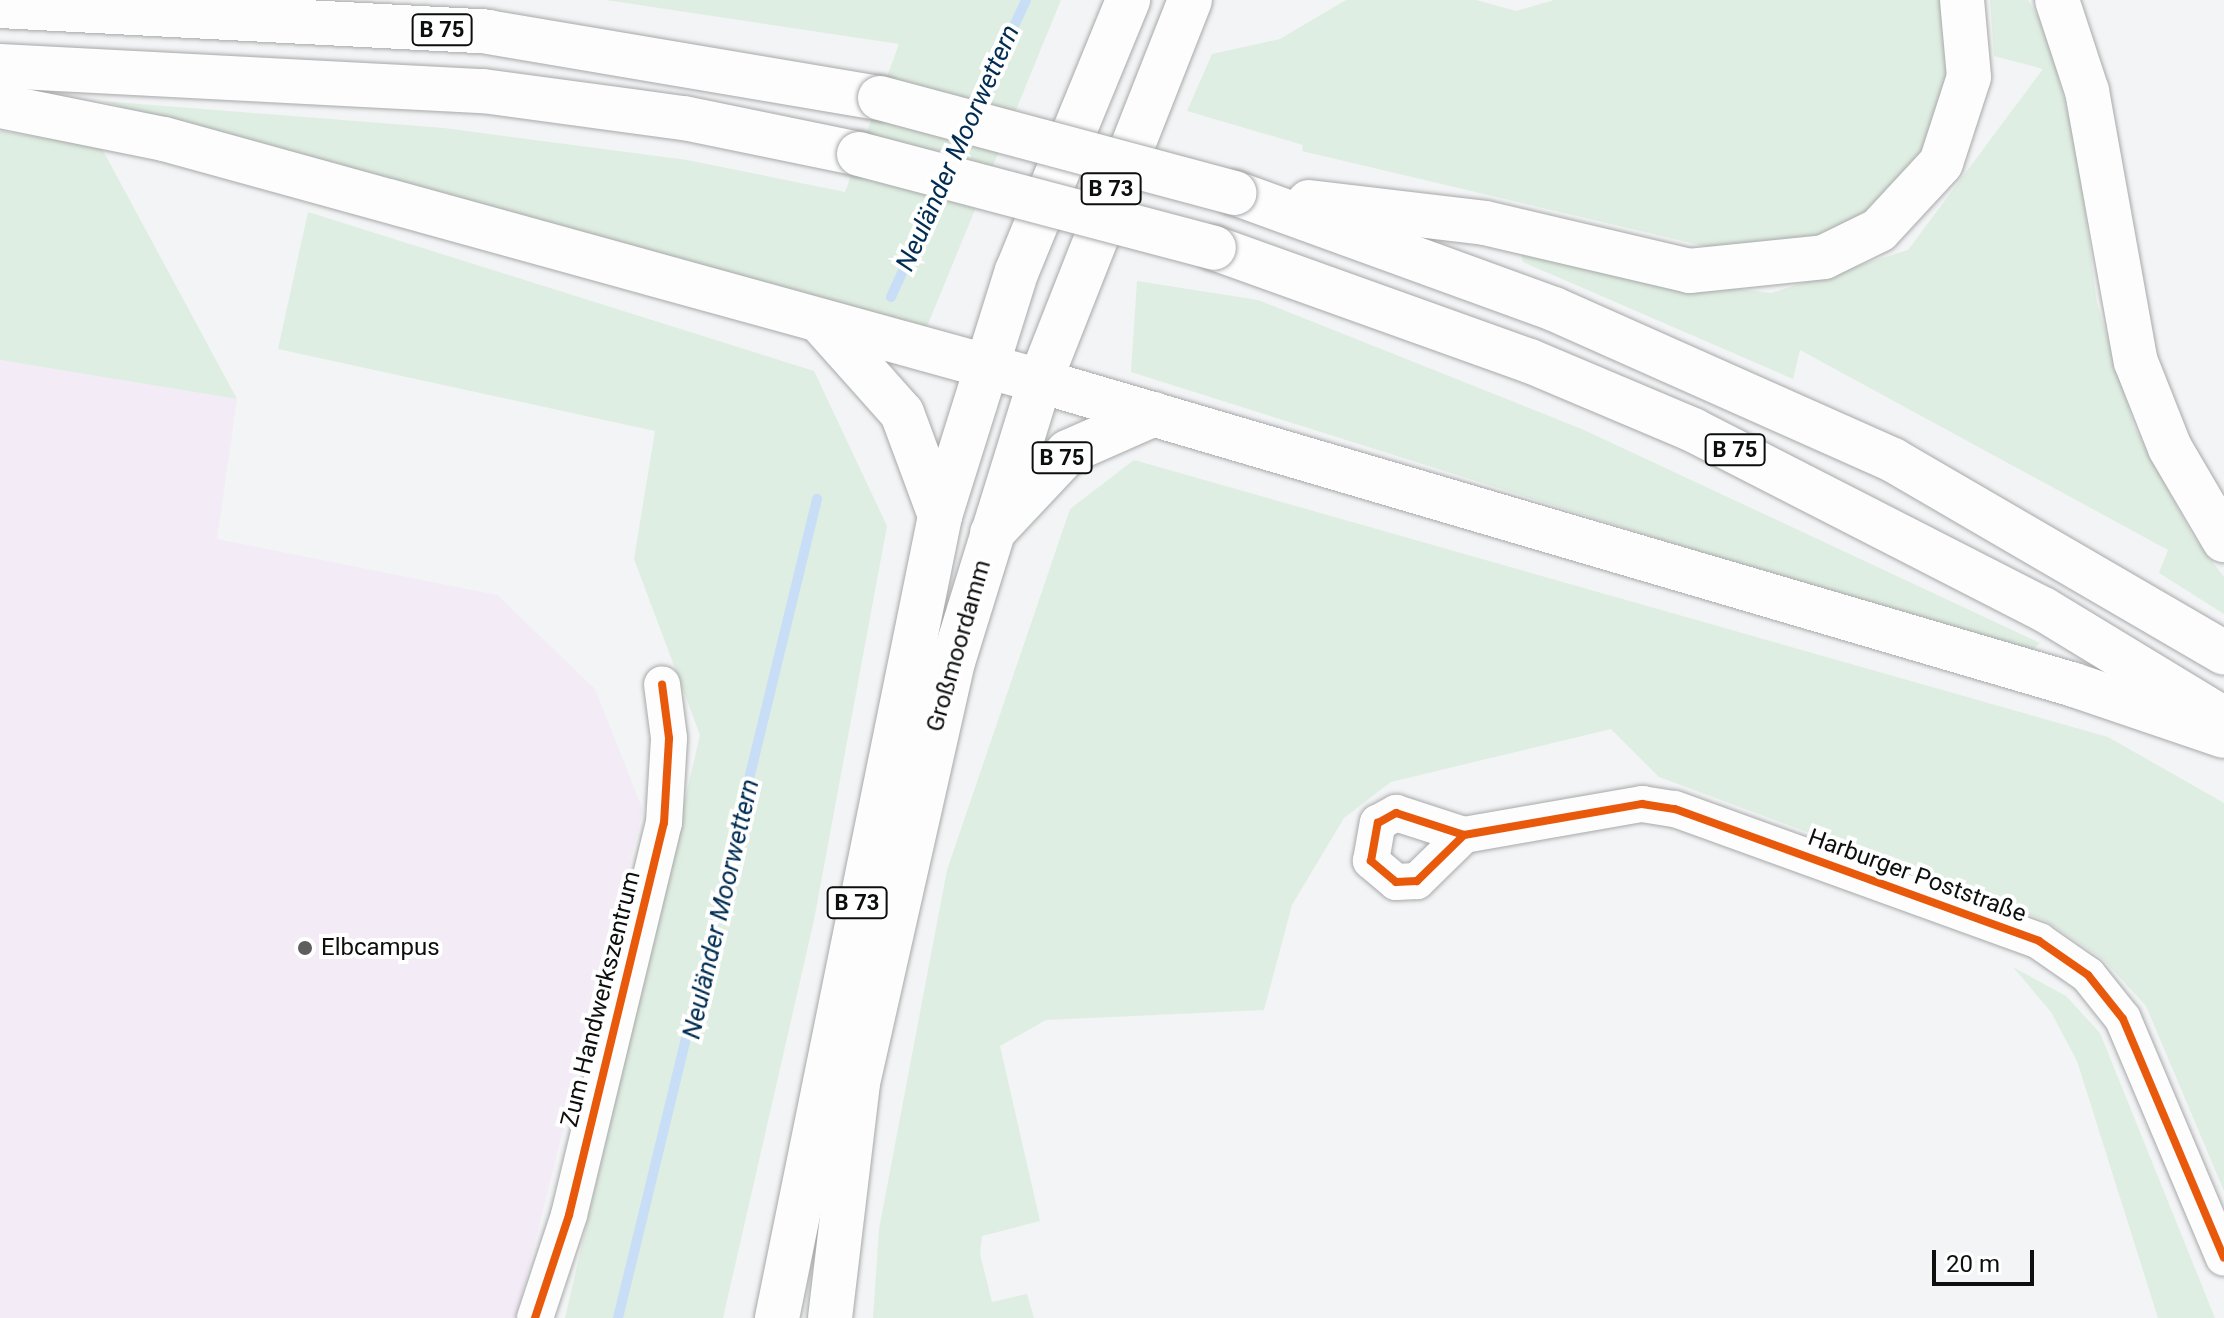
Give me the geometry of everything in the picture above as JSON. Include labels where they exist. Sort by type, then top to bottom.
[{"type":"main road","name":"Großmoordamm","points":[[777,1318],[940,516],[984,366],[1128,0]]},
{"type":"main road","name":"Großmoordamm","points":[[830,1318],[845,1159],[872,1009],[918,793],[992,533],[1040,381],[1190,0]]},
{"type":"main road","name":"B 75","points":[[1235,193],[1485,223],[1689,271],[1824,257],[1879,230],[1941,163],[1969,77],[1962,0]]},
{"type":"main road","points":[[2057,0],[2087,91],[2136,362],[2170,448],[2224,540]]},
{"type":"main road","name":"B 75","points":[[0,6],[488,32],[880,98],[1235,193],[1554,309],[1893,460],[2224,653]]},
{"type":"main road","name":"B 75","points":[[0,66],[483,91],[684,118],[859,154],[1214,248],[1530,361],[1693,430],[2030,601],[2224,720]]},
{"type":"main road","points":[[0,106],[164,139],[1040,381],[2074,685],[2224,736]]},
{"type":"main road","points":[[819,320],[902,413],[940,516]]},
{"type":"main road","name":"B 75","points":[[992,533],[1068,452],[1154,414]]},
{"type":"street","name":"Zum Handwerkszentrum","points":[[535,1318],[569,1215],[664,823],[669,738],[662,684]]},
{"type":"street","name":"Harburger Poststraße","points":[[1464,835],[1600,806],[1675,809],[2039,941],[2088,975],[2123,1019],[2224,1258]]},
{"type":"shaded area","name":"Elbcampus","points":[[0,360],[237,399],[217,539],[497,595],[595,689],[643,810],[516,1318],[0,1318]]},
{"type":"green space","points":[[606,0],[1061,0],[926,329],[102,101],[444,128],[687,160],[845,192],[899,44]]},
{"type":"green space","points":[[1346,0],[1476,0],[1516,11],[1554,0],[1941,0],[1949,70],[1926,146],[1867,211],[1814,238],[1708,247],[1302,151],[1303,145],[1187,111],[1212,54],[1280,39]]},
{"type":"green space","points":[[1990,0],[2028,0],[2046,30],[2078,154],[2097,303],[2134,426],[2192,535],[2224,577],[2224,614],[2159,573],[2168,550],[1800,350],[1793,379],[1523,262],[1521,250],[1635,276],[1771,293],[1908,250],[2043,69],[1994,56]]},
{"type":"green space","points":[[0,131],[101,147],[237,399],[0,360]]},
{"type":"green space","points":[[308,212],[814,371],[887,526],[814,920],[723,1318],[565,1318],[700,735],[634,559],[655,431],[278,349]]},
{"type":"green space","points":[[1137,281],[1258,300],[1584,430],[2040,643],[2027,655],[1131,372]]},
{"type":"green space","points":[[1134,460],[2108,737],[2224,803],[2224,1191],[2146,1006],[2103,959],[2046,921],[1659,777],[1611,729],[1391,782],[1344,818],[1292,905],[1264,1010],[1046,1020],[1000,1046],[1040,1221],[982,1236],[980,1254],[992,1302],[1027,1294],[1034,1318],[873,1318],[879,1229],[947,870],[1070,509]]},
{"type":"green space","points":[[2013,967],[2066,996],[2100,1033],[2215,1318],[2158,1318],[2077,1061],[2051,1012]]},
{"type":"waterway","name":"Neuländer Moorwettern","points":[[975,111],[1026,0]]},
{"type":"waterway","name":"Neuländer Moorwettern","points":[[949,169],[966,133]]},
{"type":"waterway","name":"Neuländer Moorwettern","points":[[891,297],[941,187]]},
{"type":"waterway","name":"Neuländer Moorwettern","points":[[618,1318],[817,499]]},
{"type":"cycle path","points":[[535,1318],[569,1215],[664,823],[669,738],[662,684]]},
{"type":"cycle path","points":[[1464,835],[1417,881],[1396,882],[1371,861],[1378,823],[1396,813],[1464,835],[1642,804],[1675,809],[2039,941],[2088,975],[2123,1019],[2224,1258]]},
{"type":"place","name":"Elbcampus","points":[[305,948]]}]
